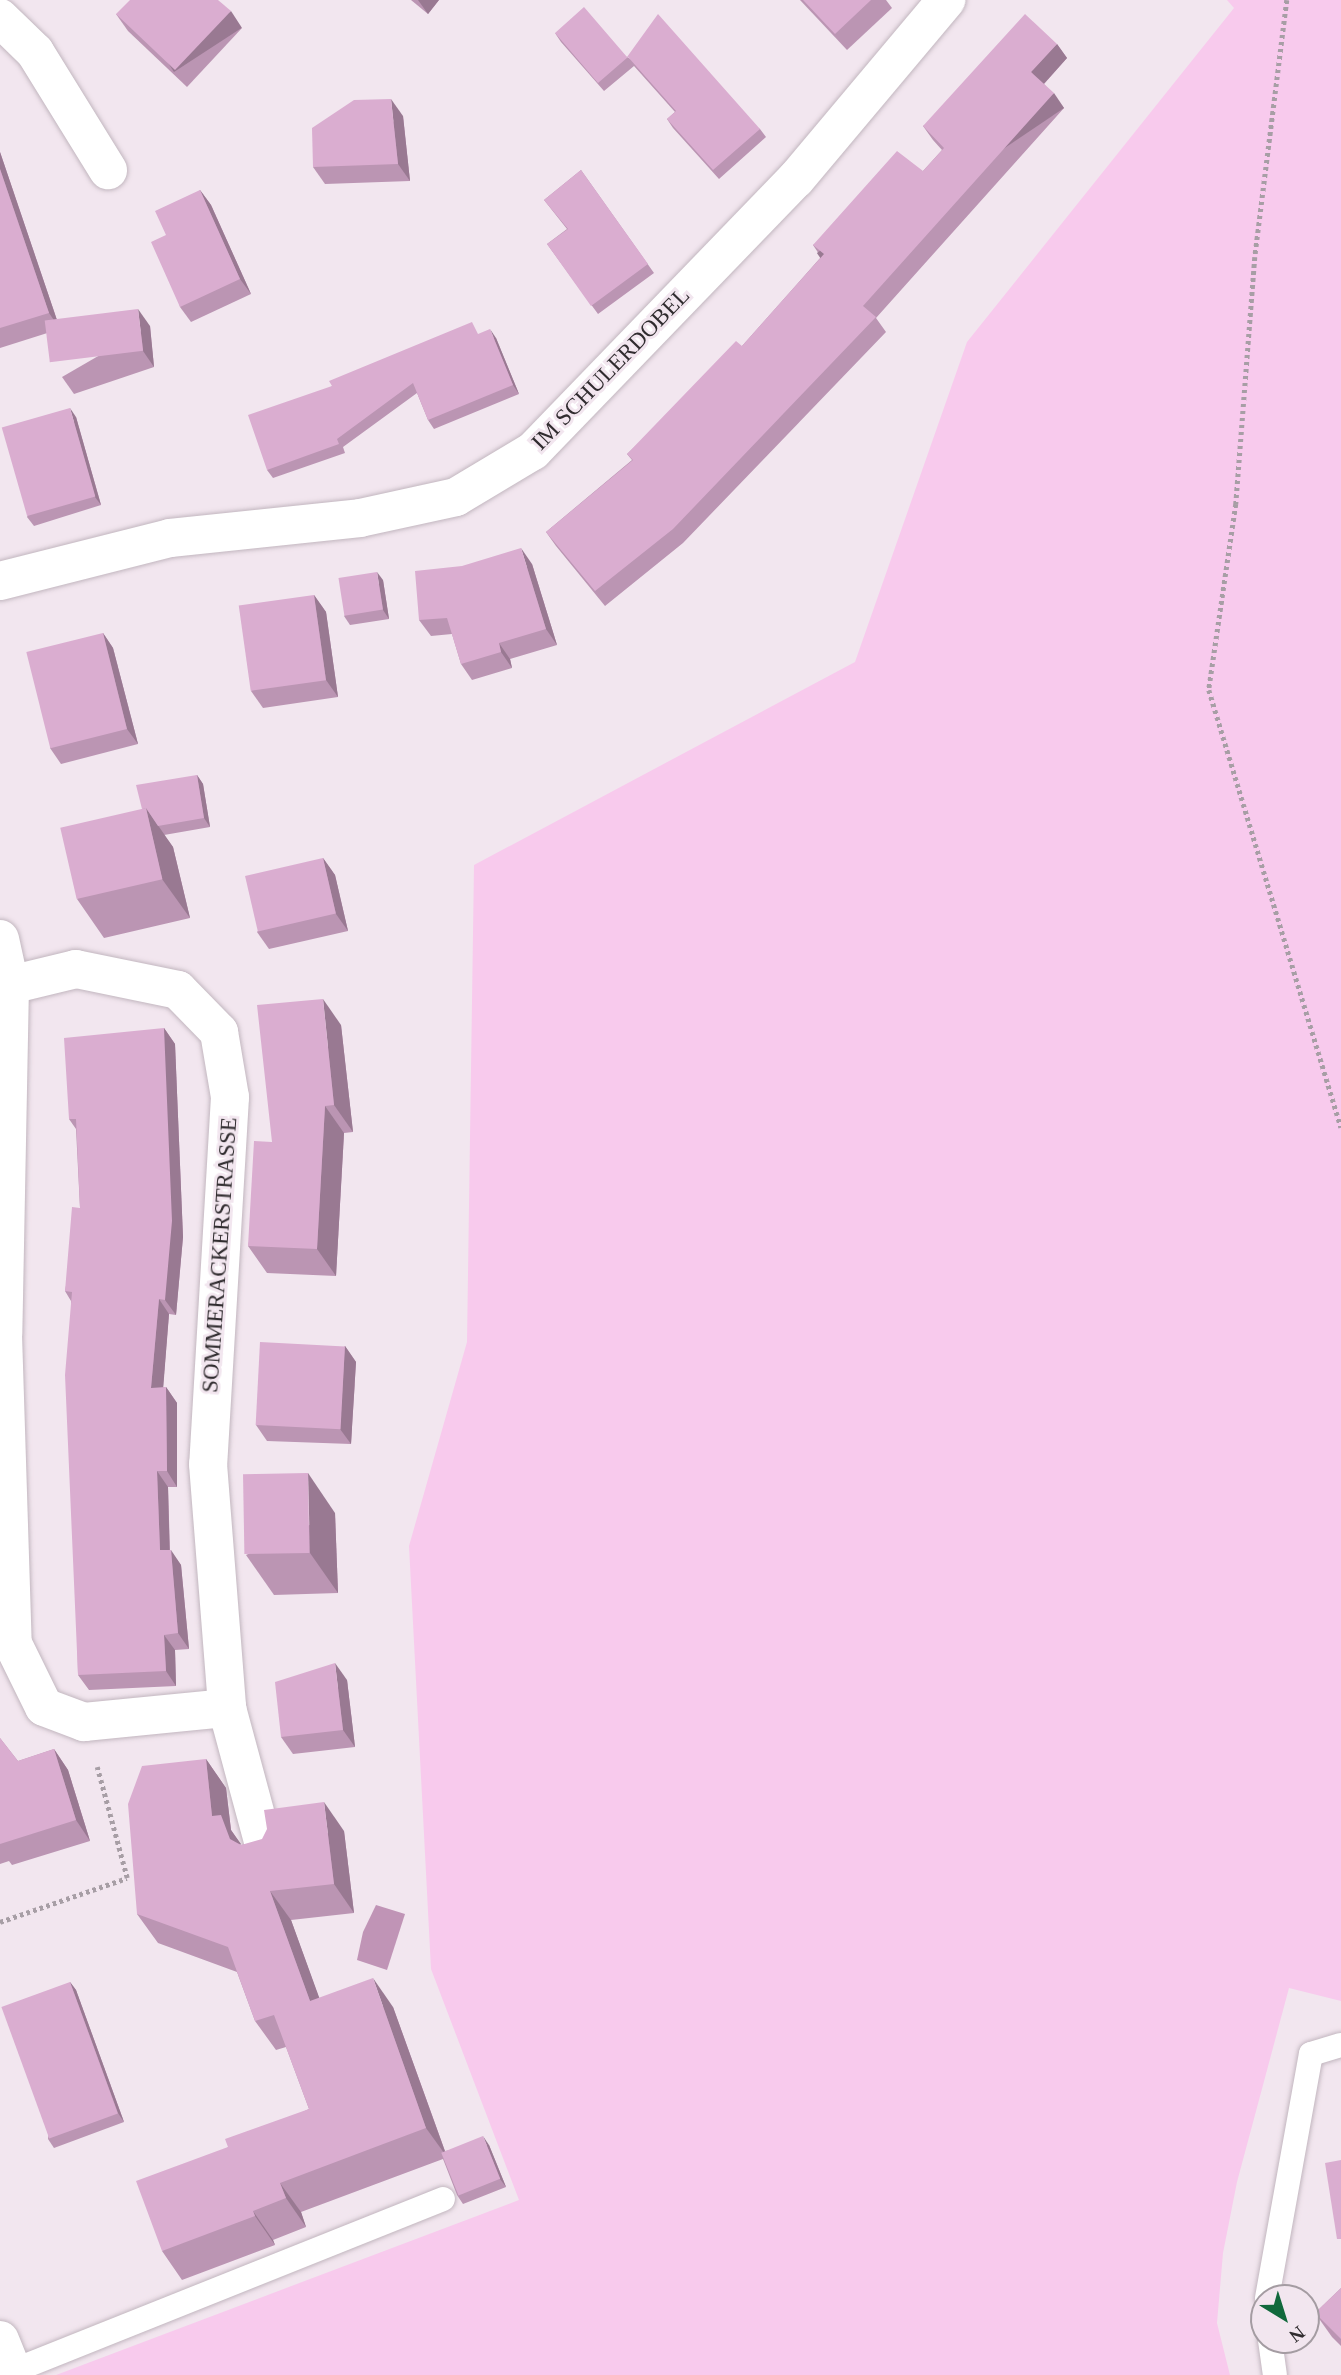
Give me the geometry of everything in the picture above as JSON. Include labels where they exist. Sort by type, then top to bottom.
[{"type":"street","name":"IM SCHULERDOBEL","points":[[0,581],[170,538],[359,518],[456,497],[533,451],[796,179],[946,0]]},
{"type":"street","points":[[0,18],[35,52],[108,170]]},
{"type":"street","points":[[0,939],[10,985],[3,1334],[13,1644],[44,1707],[84,1722],[227,1708]]},
{"type":"street","name":"SOMMERACKERSTRASSE","points":[[10,985],[76,969],[178,990],[219,1032],[230,1097],[208,1464],[227,1708],[266,1853]]},
{"type":"lane","points":[[1270,2284],[1311,2054],[1341,2045]]},
{"type":"lane","points":[[9,2362],[443,2199]]},
{"type":"lane","points":[[1272,2354],[1275,2375]]},
{"type":"path","points":[[1287,0],[1255,257],[1236,503],[1209,690],[1341,1127]]},
{"type":"path","points":[[0,1922],[127,1878],[84,1722]]},
{"type":"shaded area","points":[[1227,0],[1341,0],[1341,2001],[1289,1988],[1237,2182],[1223,2253],[1217,2323],[1230,2375],[56,2375],[519,2200],[431,1969],[409,1546],[467,1342],[474,865],[855,662],[967,342],[1234,8]]},
{"type":"shaded area","points":[[376,1905],[405,1914],[387,1970],[357,1960],[363,1932]]},
{"type":"building","points":[[130,0],[218,0],[231,11],[175,70],[116,14]]},
{"type":"building","points":[[803,0],[871,0],[835,34]]},
{"type":"building","points":[[584,7],[627,57],[658,14],[760,129],[713,170],[667,119],[676,111],[628,57],[598,83],[555,33]]},
{"type":"building","points":[[1025,14],[1057,44],[1031,72],[1054,93],[863,306],[876,317],[673,529],[595,591],[546,532],[633,460],[627,454],[736,341],[742,346],[824,254],[813,245],[897,151],[923,171],[944,148],[923,126]]},
{"type":"building","points":[[391,99],[398,164],[313,167],[312,128],[354,100]]},
{"type":"building","points":[[0,169],[49,313],[0,328]]},
{"type":"building","points":[[581,170],[648,264],[591,306],[547,244],[568,229],[544,200]]},
{"type":"building","points":[[200,190],[240,279],[180,307],[151,242],[166,235],[155,211]]},
{"type":"building","points":[[138,309],[143,351],[50,362],[45,320]]},
{"type":"building","points":[[472,322],[478,334],[490,329],[513,385],[428,420],[413,383],[337,439],[339,444],[267,470],[248,415],[332,386],[329,381]]},
{"type":"building","points":[[70,408],[95,496],[27,516],[2,428]]},
{"type":"building","points":[[521,548],[546,629],[499,643],[501,652],[461,664],[447,618],[419,620],[415,571],[462,566]]},
{"type":"building","points":[[377,572],[383,610],[344,616],[338,578]]},
{"type":"building","points":[[314,595],[326,680],[251,691],[239,606]]},
{"type":"building","points":[[103,633],[127,729],[50,748],[26,652]]},
{"type":"building","points":[[197,775],[204,818],[158,826],[146,808],[142,809],[136,785]]},
{"type":"building","points":[[146,808],[162,879],[77,899],[60,828]]},
{"type":"building","points":[[323,858],[336,914],[258,932],[245,876]]},
{"type":"building","points":[[323,999],[334,1105],[325,1106],[317,1249],[248,1246],[254,1141],[272,1142],[257,1005]]},
{"type":"building","points":[[164,1028],[172,1221],[165,1300],[159,1299],[151,1388],[166,1387],[167,1471],[157,1471],[160,1550],[171,1550],[178,1633],[164,1635],[166,1671],[78,1675],[65,1375],[72,1292],[65,1291],[72,1207],[80,1208],[76,1119],[69,1119],[64,1038]]},
{"type":"building","points":[[260,1342],[345,1346],[341,1429],[256,1425]]},
{"type":"building","points":[[308,1473],[309,1553],[244,1554],[243,1474]]},
{"type":"building","points":[[335,1663],[343,1730],[281,1737],[275,1682]]},
{"type":"building","points":[[0,1738],[18,1761],[54,1749],[76,1820],[0,1844]]},
{"type":"building","points":[[206,1759],[212,1816],[221,1815],[230,1839],[241,1845],[262,1839],[267,1829],[264,1810],[324,1802],[334,1884],[270,1891],[310,2001],[373,1978],[426,2128],[280,2183],[286,2198],[253,2211],[255,2216],[162,2251],[136,2181],[228,2147],[225,2139],[309,2109],[274,2015],[255,2021],[228,1947],[137,1914],[128,1804],[142,1766]]},
{"type":"building","points":[[70,1982],[118,2114],[49,2139],[1,2007]]},
{"type":"building","points":[[483,2136],[500,2179],[459,2196],[441,2153]]},
{"type":"building","points":[[1341,2160],[1341,2239],[1337,2239],[1325,2163]]},
{"type":"building","points":[[1341,2288],[1341,2339],[1320,2318],[1320,2308]]}]
